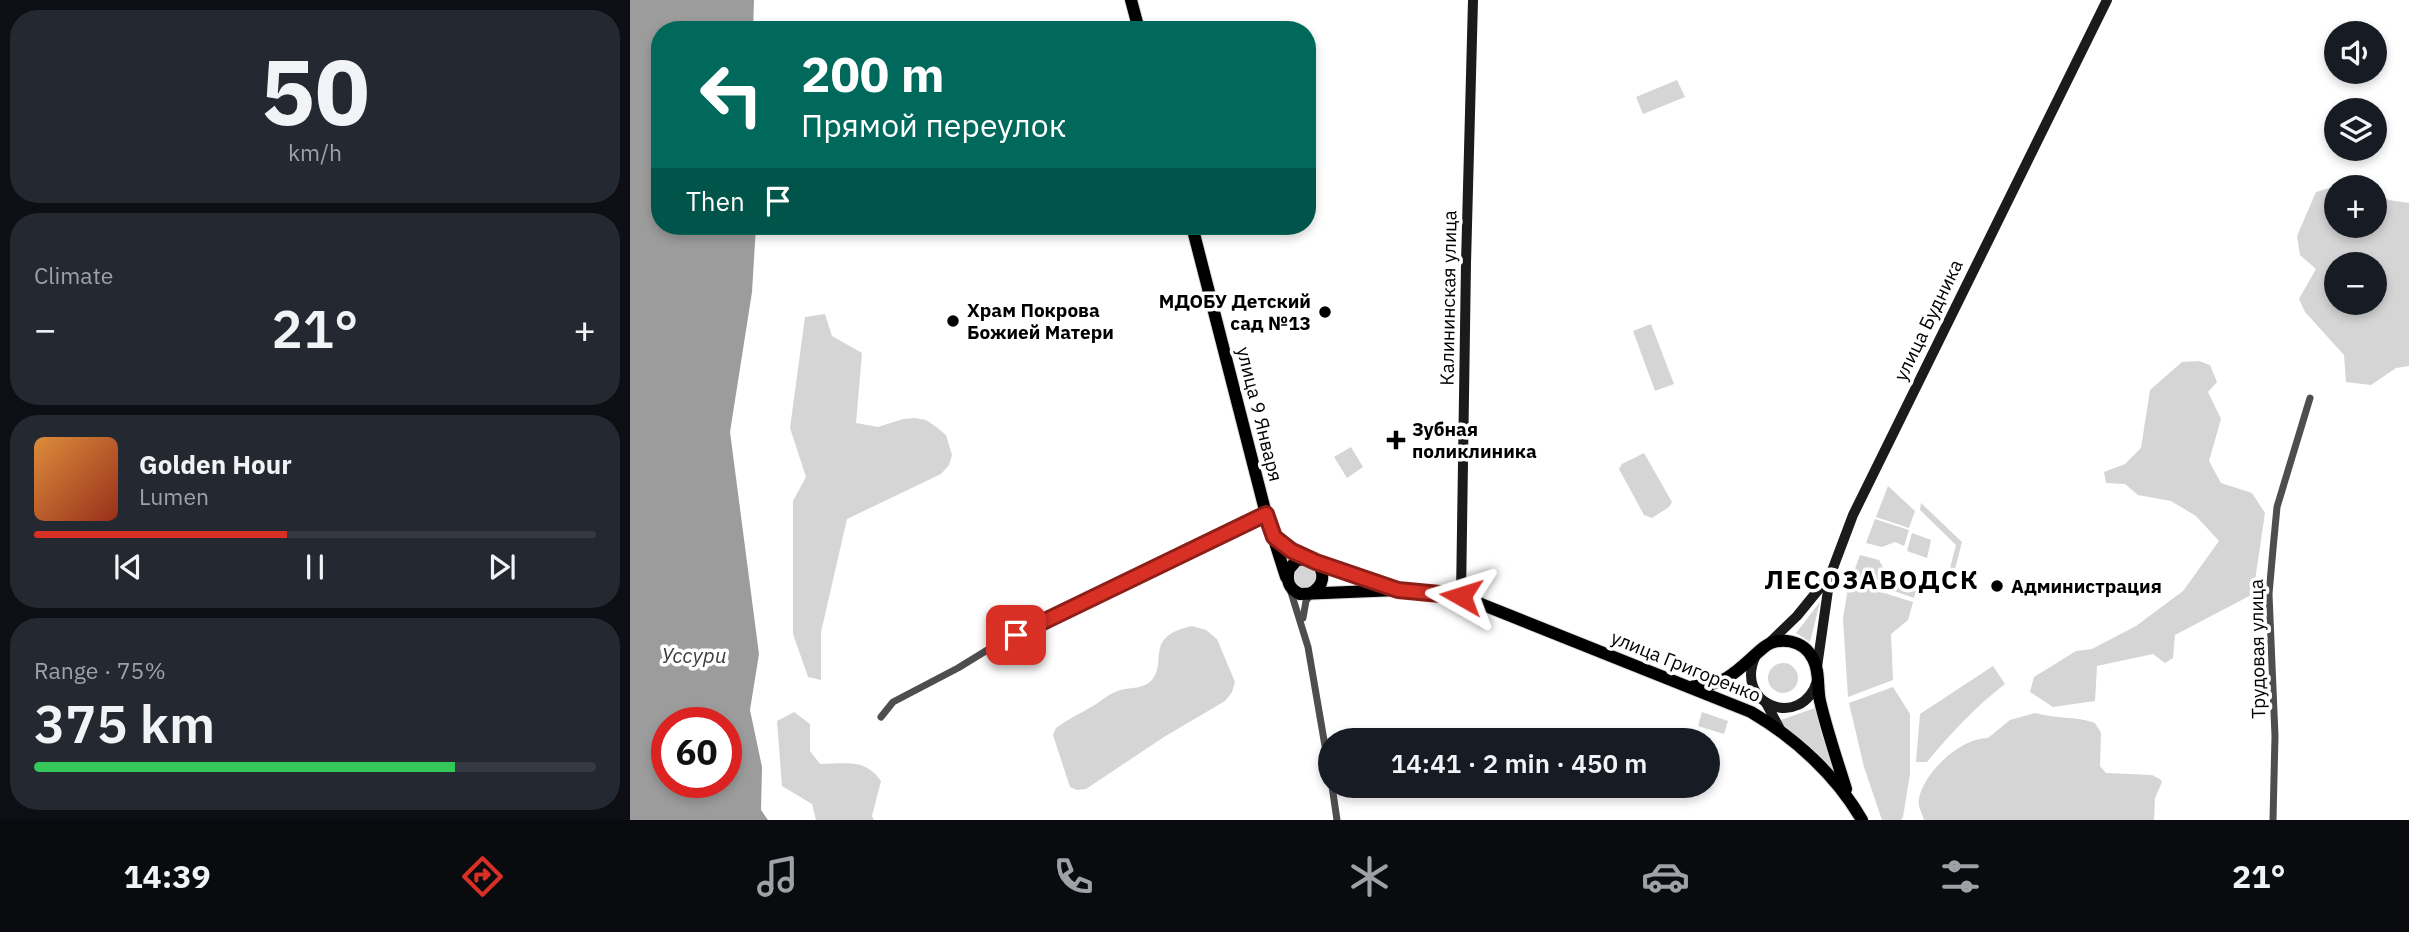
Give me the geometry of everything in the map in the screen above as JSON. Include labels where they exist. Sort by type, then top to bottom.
[{"type":"main road","points":[[1131,0],[1137,21]]},
{"type":"main road","name":"Калининская улица","points":[[1461,596],[1473,0]]},
{"type":"main road","name":"улица Будника","points":[[1847,794],[1824,716],[1817,673],[1830,576],[1853,515],[2107,0]]},
{"type":"main road","name":"улица 9 Января","points":[[1194,235],[1266,514],[1288,582]]},
{"type":"main road","points":[[1274,537],[1292,551],[1312,561],[1398,590]]},
{"type":"main road","points":[[1311,593],[1322,581],[1321,570],[1312,561],[1297,560],[1287,575],[1288,582],[1300,594],[1398,590]]},
{"type":"main road","points":[[1690,686],[1703,686],[1724,680],[1738,671],[1797,615],[1830,576]]},
{"type":"main road","name":"улица Григоренко","points":[[1398,590],[1461,596],[1745,709],[1781,731],[1847,794],[1859,815]]},
{"type":"main road","points":[[1745,709],[1766,703],[1788,708],[1808,698],[1814,689],[1817,673],[1813,657],[1796,643],[1785,640],[1761,651],[1751,665],[1752,687],[1766,703],[1781,731]]},
{"type":"street","name":"Трудовая улица","points":[[2273,820],[2275,736],[2269,594],[2273,549],[2277,507],[2311,398]]},
{"type":"street","points":[[881,717],[894,702],[1002,641],[1266,514]]},
{"type":"street","name":"улица 9 Января","points":[[1288,582],[1302,622],[1321,728]]},
{"type":"street","points":[[1302,622],[1306,601],[1311,593]]},
{"type":"street","points":[[1334,798],[1337,820]]},
{"type":"shaded area","points":[[1677,80],[1685,97],[1643,114],[1636,97]]},
{"type":"shaded area","points":[[2324,190],[2324,238],[2387,238],[2387,199],[2409,203],[2409,366],[2396,368],[2371,385],[2346,382],[2344,355],[2305,312],[2299,299],[2316,269],[2300,255],[2297,236],[2316,192]]},
{"type":"shaded area","points":[[825,314],[832,336],[862,353],[856,423],[878,427],[903,419],[926,420],[946,435],[952,455],[949,465],[941,474],[847,519],[821,632],[821,680],[808,677],[793,634],[793,501],[806,477],[790,428],[805,317]]},
{"type":"shaded area","points":[[1651,324],[1674,384],[1655,391],[1633,331]]},
{"type":"shaded area","points":[[2199,361],[2210,365],[2217,382],[2208,392],[2221,419],[2209,461],[2221,483],[2252,493],[2265,513],[2253,594],[2175,635],[2173,658],[2165,663],[2153,654],[2097,666],[2095,701],[2053,707],[2030,692],[2034,677],[2076,651],[2092,649],[2136,626],[2183,591],[2219,541],[2196,516],[2171,501],[2138,495],[2125,484],[2106,483],[2104,472],[2125,464],[2141,448],[2150,390],[2182,362]]},
{"type":"shaded area","points":[[1351,447],[1363,467],[1347,478],[1334,457]]},
{"type":"shaded area","points":[[1644,453],[1672,502],[1652,518],[1644,515],[1619,469],[1622,464]]},
{"type":"shaded area","points":[[1888,486],[1915,511],[1909,528],[1876,517]]},
{"type":"shaded area","points":[[1921,503],[1962,542],[1954,573],[1949,572],[1956,545],[1920,510]]},
{"type":"shaded area","points":[[1875,519],[1909,530],[1904,546],[1895,542],[1882,547],[1866,543]]},
{"type":"shaded area","points":[[1912,533],[1931,540],[1927,558],[1907,551]]},
{"type":"shaded area","points":[[1860,555],[1879,560],[1885,571],[1894,575],[1890,590],[1852,577]]},
{"type":"shaded area","points":[[1305,564],[1313,568],[1317,576],[1313,584],[1305,588],[1297,584],[1293,576],[1297,568]]},
{"type":"shaded area","points":[[1900,574],[1919,580],[1914,598],[1894,591]]},
{"type":"shaded area","points":[[1849,582],[1913,602],[1908,620],[1891,634],[1893,680],[1848,697],[1843,618]]},
{"type":"shaded area","points":[[1820,602],[1810,642],[1796,633]]},
{"type":"shaded area","points":[[1192,626],[1206,630],[1217,639],[1235,682],[1232,692],[1225,701],[1164,737],[1086,789],[1077,790],[1070,787],[1053,735],[1056,728],[1113,693],[1148,684],[1156,674],[1162,643],[1177,631]]},
{"type":"shaded area","points":[[1783,663],[1794,667],[1798,678],[1794,689],[1783,693],[1772,689],[1768,678],[1772,667]]},
{"type":"shaded area","points":[[1993,666],[2005,684],[1964,721],[1927,762],[1916,762],[1920,714]]},
{"type":"shaded area","points":[[1893,687],[1910,714],[1910,774],[1903,817],[1901,820],[1882,820],[1864,767],[1849,703]]},
{"type":"shaded area","points":[[1815,708],[1837,779],[1778,721]]},
{"type":"shaded area","points":[[794,712],[810,724],[810,751],[820,764],[847,763],[862,766],[881,781],[872,816],[874,820],[816,820],[812,804],[782,786],[777,721]]},
{"type":"shaded area","points":[[1702,712],[1728,721],[1724,734],[1720,733],[1720,728],[1698,726]]},
{"type":"shaded area","points":[[2035,713],[2095,723],[2101,733],[2100,766],[2106,773],[2152,775],[2160,779],[2162,782],[2155,798],[2154,820],[1924,820],[1919,798],[1936,767],[1956,750],[1978,739],[1988,738],[2010,720]]},
{"type":"water","name":"Уссури","points":[[630,0],[754,0],[753,21],[651,21],[651,235],[755,235],[752,292],[730,432],[759,654],[750,710],[762,767],[761,810],[768,820],[630,820]]},
{"type":"place","name":"МДОБУ Детский сад №13","points":[[1325,312]]},
{"type":"place","name":"Храм Покрова Божией Матери","points":[[953,321]]},
{"type":"place","name":"Зубная поликлиника","points":[[1396,440]]},
{"type":"place","name":"Администрация","points":[[1997,586]]},
{"type":"district","name":"ЛЕСОЗАВОДСК","points":[[1872,579]]},
{"type":"route","points":[[1016,635],[1266,514],[1274,537],[1292,551],[1316,562],[1398,590],[1461,596]]}]
